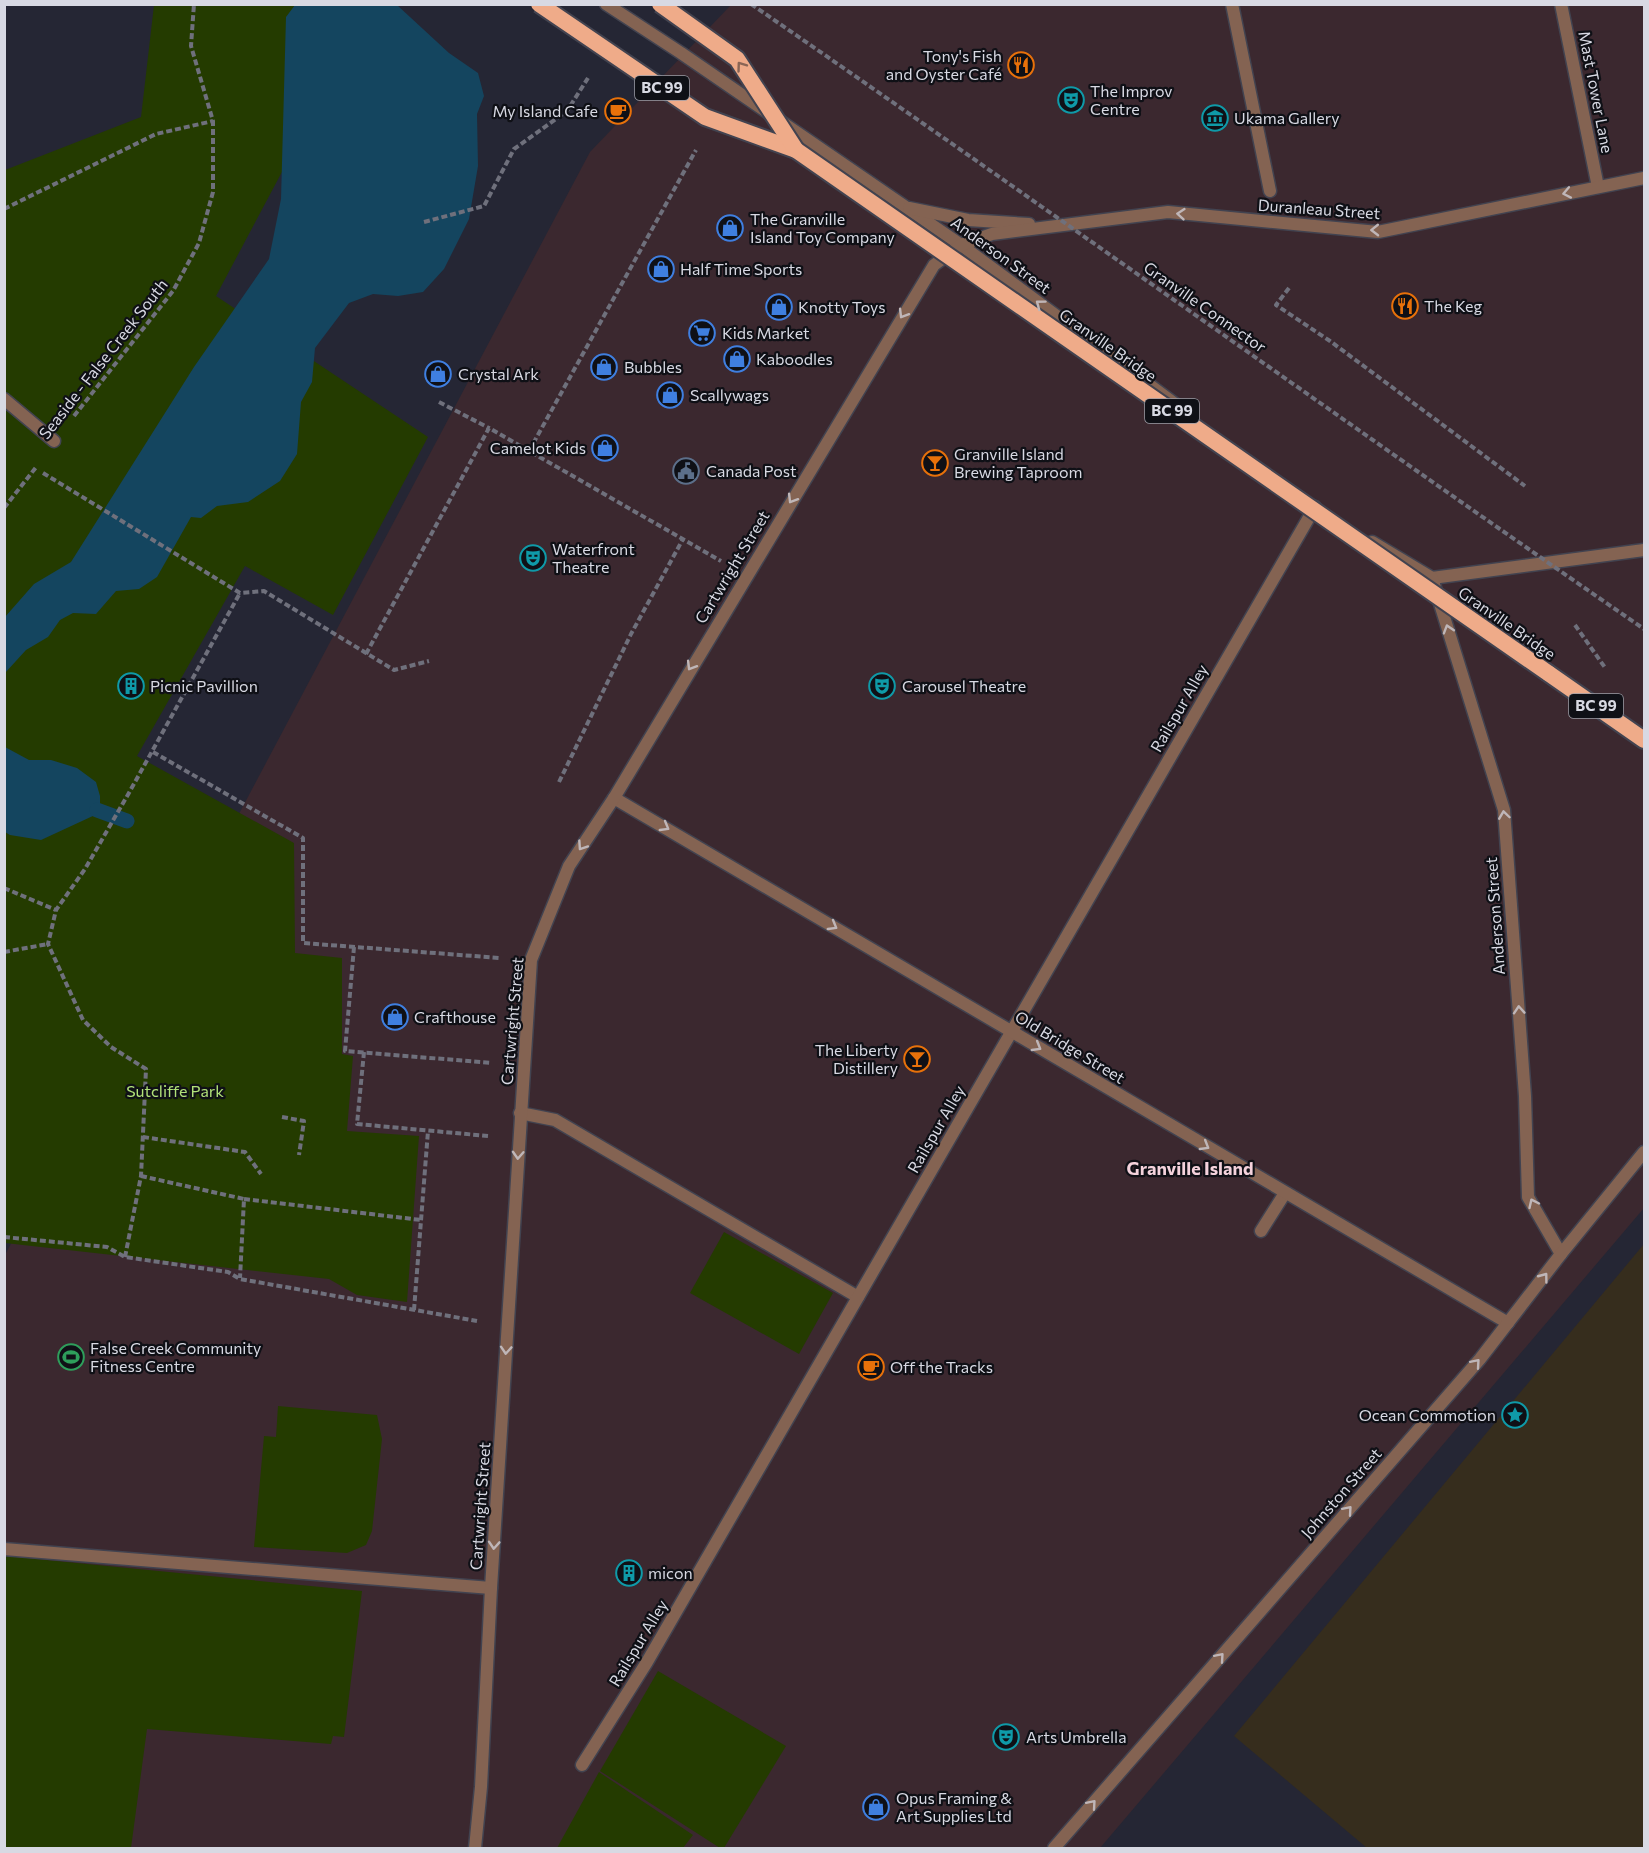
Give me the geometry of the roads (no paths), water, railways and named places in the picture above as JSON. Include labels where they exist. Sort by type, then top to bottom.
[{"type":"highway","name":"Granville Bridge","points":[[539,4],[705,117],[796,150],[1644,740]]},
{"type":"highway","points":[[660,4],[737,58],[796,150]]},
{"type":"street","name":"Anderson Street","points":[[606,4],[961,245],[1315,507],[1432,578],[1504,810],[1524,1084],[1528,1197],[1561,1254]]},
{"type":"street","points":[[1232,4],[1270,191]]},
{"type":"street","name":"Mast Tower Lane","points":[[1561,4],[1598,187]]},
{"type":"street","name":"Duranleau Street","points":[[961,245],[992,234],[1168,212],[1378,232],[1644,178]]},
{"type":"street","name":"Duranleau Street","points":[[904,206],[968,220],[1060,226]]},
{"type":"street","points":[[927,222],[933,244],[934,265]]},
{"type":"street","name":"Cartwright Street","points":[[475,1848],[482,1787],[491,1588],[531,960],[568,866],[615,798],[746,575],[934,265],[961,245]]},
{"type":"street","points":[[4,399],[54,441]]},
{"type":"street","name":"Railspur Alley","points":[[582,1765],[647,1662],[1315,507]]},
{"type":"street","points":[[1432,578],[1644,550]]},
{"type":"street","name":"Old Bridge Street","points":[[615,798],[1508,1323]]},
{"type":"street","points":[[520,1113],[555,1120],[858,1297]]},
{"type":"street","name":"Johnston Street","points":[[1054,1848],[1465,1376],[1644,1152]]},
{"type":"street","points":[[1261,1231],[1285,1193]]},
{"type":"street","points":[[4,1549],[491,1588]]},
{"type":"water","points":[[295,5],[397,5],[449,53],[478,73],[484,96],[477,114],[478,166],[469,219],[444,269],[423,292],[398,296],[373,294],[349,303],[315,348],[312,382],[301,402],[297,454],[280,481],[248,502],[217,506],[201,518],[191,517],[157,577],[139,589],[116,591],[96,614],[73,613],[60,620],[48,637],[26,650],[5,673],[5,617],[34,584],[71,562],[194,367],[269,259],[281,199],[286,17]]},
{"type":"water","points":[[5,747],[29,760],[51,760],[77,768],[96,782],[100,805],[95,815],[41,840],[10,835],[5,832]]},
{"type":"waterway","points":[[97,810],[127,821]]},
{"type":"place","name":"Tony's Fish and Oyster Café","points":[[1021,65]]},
{"type":"place","name":"The Improv Centre","points":[[1071,100]]},
{"type":"place","name":"My Island Cafe","points":[[618,111]]},
{"type":"place","name":"Ukama Gallery","points":[[1215,118]]},
{"type":"place","name":"The Granville Island Toy Company","points":[[730,228]]},
{"type":"place","name":"Half Time Sports","points":[[661,269]]},
{"type":"place","name":"The Keg","points":[[1405,306]]},
{"type":"place","name":"Knotty Toys","points":[[779,307]]},
{"type":"place","name":"Kids Market","points":[[702,333]]},
{"type":"place","name":"Kaboodles","points":[[737,359]]},
{"type":"place","name":"Bubbles","points":[[604,367]]},
{"type":"place","name":"Crystal Ark","points":[[438,374]]},
{"type":"place","name":"Scallywags","points":[[670,395]]},
{"type":"place","name":"Camelot Kids","points":[[605,448]]},
{"type":"place","name":"Granville Island Brewing Taproom","points":[[935,463]]},
{"type":"place","name":"Canada Post","points":[[686,471]]},
{"type":"place","name":"Waterfront Theatre","points":[[533,558]]},
{"type":"place","name":"Picnic Pavillion","points":[[131,686]]},
{"type":"place","name":"Carousel Theatre","points":[[882,686]]},
{"type":"place","name":"Crafthouse","points":[[395,1017]]},
{"type":"place","name":"The Liberty Distillery","points":[[917,1059]]},
{"type":"place","name":"False Creek Community Fitness Centre","points":[[71,1357]]},
{"type":"place","name":"Off the Tracks","points":[[871,1367]]},
{"type":"place","name":"Ocean Commotion","points":[[1515,1415]]},
{"type":"place","name":"micon","points":[[629,1573]]},
{"type":"place","name":"Arts Umbrella","points":[[1006,1737]]},
{"type":"place","name":"Opus Framing & Art Supplies Ltd","points":[[876,1807]]},
{"type":"district","name":"Granville Island","points":[[1190,1169]]},
{"type":"park label","name":"Sutcliffe Park","points":[[175,1091]]}]
